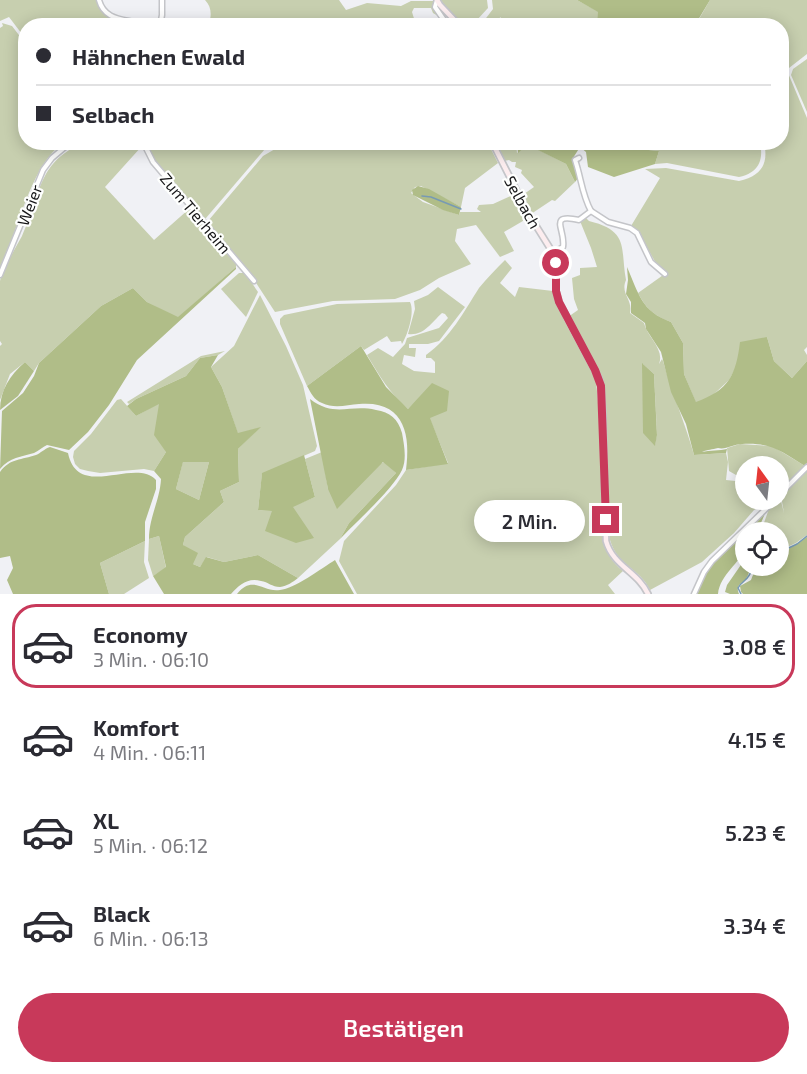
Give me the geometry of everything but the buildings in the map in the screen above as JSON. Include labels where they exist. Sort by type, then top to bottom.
[{"type":"street","points":[[99,0],[104,11],[118,18]]},
{"type":"street","points":[[161,18],[162,0]]},
{"type":"street","points":[[437,0],[435,7],[443,18]]},
{"type":"street","points":[[437,0],[452,18]]},
{"type":"street","name":"Weier","points":[[0,275],[43,170],[62,150]]},
{"type":"street","name":"Zum Tierheim","points":[[146,150],[153,162],[254,281]]},
{"type":"street","name":"Selbach","points":[[496,150],[528,213],[553,253],[559,302],[601,386],[606,541],[617,562],[638,579],[648,594]]},
{"type":"street","points":[[579,158],[575,160],[580,171],[583,192],[591,211],[609,222],[630,228],[637,234],[651,262],[665,274]]},
{"type":"street","points":[[553,253],[563,247],[564,243],[560,221],[569,217],[579,220],[591,211]]},
{"type":"street","points":[[789,485],[807,467]]},
{"type":"street","points":[[694,594],[712,561],[765,510]]},
{"type":"green space","points":[[0,0],[97,0],[103,12],[111,18],[18,18],[18,29],[9,17],[0,21]]},
{"type":"green space","points":[[205,0],[339,0],[346,10],[367,3],[401,6],[411,1],[433,1],[433,8],[442,18],[433,13],[431,8],[414,8],[412,12],[414,18],[210,18],[209,6]]},
{"type":"green space","points":[[441,0],[487,0],[488,8],[479,18],[457,18]]},
{"type":"green space","points":[[492,0],[577,0],[599,12],[598,18],[486,18],[493,9]]},
{"type":"green space","points":[[577,0],[710,0],[699,18],[598,18],[598,12]]},
{"type":"green space","points":[[710,0],[807,0],[807,54],[789,68],[789,18],[700,18]]},
{"type":"green space","points":[[2,23],[12,26],[18,34],[18,150],[56,150],[33,183],[0,269],[0,28],[3,26]]},
{"type":"green space","points":[[807,59],[807,112],[791,75],[793,69]]},
{"type":"green space","points":[[789,75],[807,118],[807,347],[804,350],[807,361],[792,378],[774,361],[767,337],[737,366],[729,380],[712,396],[696,403],[684,374],[683,343],[671,322],[652,311],[638,293],[666,273],[657,265],[637,230],[631,226],[660,178],[645,169],[666,168],[739,181],[758,172],[762,168],[765,150],[789,150]]},
{"type":"green space","points":[[138,150],[105,187],[154,240],[189,209],[236,263],[236,267],[178,318],[147,302],[133,288],[101,306],[39,363],[34,371],[25,362],[10,374],[0,400],[1,277],[22,236],[42,182],[56,161],[67,151]]},
{"type":"green space","points":[[148,150],[264,150],[206,218],[201,218],[155,163]]},
{"type":"green space","points":[[273,150],[492,150],[498,163],[465,188],[461,207],[421,186],[415,187],[411,193],[423,202],[459,215],[460,212],[481,212],[477,209],[479,205],[493,204],[515,194],[528,218],[504,232],[514,251],[500,257],[476,225],[457,229],[455,241],[471,264],[439,278],[420,290],[395,299],[333,301],[275,312],[251,275],[208,226],[208,221],[263,156]]},
{"type":"green space","points":[[498,150],[517,150],[517,153],[521,150],[539,150],[566,164],[575,182],[555,201],[552,200],[531,214],[522,197],[534,187],[521,173],[522,170],[515,167],[516,162],[504,161]]},
{"type":"green space","points":[[538,150],[578,150],[573,158],[579,177],[575,182],[566,164]]},
{"type":"green space","points":[[584,150],[659,151],[655,164],[614,177],[588,167],[586,152]]},
{"type":"green space","points":[[648,150],[761,150],[761,155],[758,165],[751,173],[739,177],[667,163],[655,164],[659,151]]},
{"type":"green space","points":[[418,186],[429,189],[461,207],[459,215],[413,195],[412,190]]},
{"type":"green space","points":[[586,218],[611,230],[621,242],[625,289],[630,304],[630,313],[644,323],[658,348],[659,364],[662,359],[694,455],[726,453],[728,462],[726,480],[735,481],[735,510],[754,510],[744,522],[735,522],[735,532],[702,562],[650,590],[640,576],[618,556],[610,540],[604,386],[595,364],[568,317],[578,310],[574,299],[572,278],[580,275],[580,268],[597,267],[580,221]],"holes":[[[643,364],[654,374],[657,433],[655,445],[644,396]]]},
{"type":"green space","points":[[505,260],[512,268],[500,283],[515,297],[519,287],[553,291],[564,320],[596,380],[604,541],[611,558],[623,571],[608,585],[615,594],[357,594],[339,561],[344,541],[396,485],[406,470],[448,463],[429,417],[418,400],[408,409],[390,391],[367,355],[378,348],[393,357],[405,344],[407,338],[439,328],[448,318],[442,313],[423,331],[408,334],[415,309],[414,301],[428,295],[438,287],[465,307],[439,341],[428,344],[409,344],[409,348],[416,348],[415,357],[404,355],[402,364],[414,371],[435,373],[435,362],[431,358],[426,358],[426,355],[450,332],[479,288]]},
{"type":"green space","points":[[236,267],[137,360],[109,405],[88,432],[69,450],[47,445],[34,453],[12,460],[0,469],[2,411],[23,393],[39,363],[101,306],[133,288],[147,302],[178,317]]},
{"type":"green space","points":[[627,267],[647,307],[661,318],[671,322],[683,343],[684,374],[696,402],[716,392],[729,380],[736,364],[740,342],[767,337],[774,361],[792,378],[807,361],[807,463],[805,466],[769,446],[752,444],[739,444],[702,452],[727,449],[726,453],[694,455],[686,424],[671,392],[661,352],[646,329],[645,323],[631,313],[631,302],[626,294]]},
{"type":"green space","points":[[239,273],[245,273],[258,292],[246,317],[221,289]]},
{"type":"green space","points":[[260,295],[303,385],[317,446],[315,451],[262,474],[258,510],[280,509],[315,497],[305,459],[322,452],[328,489],[384,462],[396,473],[349,523],[340,539],[298,578],[258,555],[224,562],[207,557],[200,567],[193,564],[183,545],[185,537],[224,502],[220,491],[239,482],[238,449],[259,428],[238,434],[222,387],[211,367],[234,346]]},
{"type":"green space","points":[[410,302],[412,311],[410,323],[402,344],[401,341],[391,342],[387,336],[364,350],[361,346],[307,386],[280,324],[280,319],[284,315],[337,304]]},
{"type":"green space","points":[[361,346],[386,387],[408,409],[432,383],[449,391],[447,411],[430,418],[448,464],[406,470],[405,432],[395,414],[374,404],[331,406],[319,402],[313,396],[307,386]]},
{"type":"green space","points":[[225,351],[218,355],[200,358],[186,376],[129,404],[127,402],[201,356]]},
{"type":"green space","points":[[218,355],[211,367],[222,387],[238,433],[261,427],[238,449],[239,482],[220,491],[224,502],[185,537],[183,545],[198,553],[193,564],[200,567],[206,557],[224,562],[258,555],[298,578],[285,586],[277,587],[252,580],[241,585],[231,594],[164,594],[153,576],[166,567],[159,536],[149,539],[161,479],[154,471],[166,452],[154,435],[159,404],[136,416],[127,406],[136,399],[186,376],[200,358]],"holes":[[[183,462],[209,462],[199,500],[176,489]]]},
{"type":"green space","points":[[25,362],[34,371],[18,396],[0,410],[7,383]]},
{"type":"green space","points":[[642,363],[654,374],[657,435],[655,446],[643,433]]},
{"type":"green space","points":[[121,399],[136,416],[159,403],[166,452],[154,471],[144,469],[100,473],[80,469],[75,464],[74,451],[91,434],[117,400]]},
{"type":"green space","points":[[310,399],[327,408],[385,412],[396,420],[402,433],[405,456],[402,470],[383,496],[340,539],[349,523],[396,473],[383,462],[337,509],[328,489]]},
{"type":"green space","points":[[740,444],[772,446],[788,456],[735,456],[735,474],[729,471],[727,448]]},
{"type":"green space","points":[[50,447],[68,453],[74,467],[83,474],[95,477],[135,473],[147,474],[156,480],[156,489],[145,522],[145,541],[100,563],[109,594],[13,594],[7,580],[13,568],[10,556],[0,558],[0,472],[12,462],[36,455]]},
{"type":"green space","points":[[304,455],[315,497],[293,507],[314,538],[296,543],[265,531],[272,511],[258,510],[262,473]]},
{"type":"green space","points":[[789,456],[805,466],[789,483]]},
{"type":"green space","points":[[183,461],[209,462],[199,500],[176,489]]},
{"type":"green space","points":[[807,471],[807,535],[789,546],[789,522],[764,522],[769,510],[783,510],[784,513],[783,510],[789,510],[789,488]]},
{"type":"green space","points":[[766,510],[767,510],[761,522],[754,522]]},
{"type":"green space","points":[[159,536],[166,568],[153,576],[148,560],[149,539]]},
{"type":"green space","points":[[807,537],[807,594],[743,594],[741,592],[740,586],[751,580],[753,576],[789,576],[789,549]]},
{"type":"green space","points":[[735,540],[735,563],[722,580],[718,594],[696,594],[705,573]]},
{"type":"green space","points":[[145,541],[144,562],[149,578],[124,594],[109,594],[100,563]]},
{"type":"green space","points":[[335,560],[354,594],[237,594],[248,585],[274,590],[286,589]]},
{"type":"green space","points":[[735,573],[735,576],[747,576],[739,586],[739,594],[725,592]]},
{"type":"waterway","points":[[422,196],[431,197],[461,209]]},
{"type":"waterway","points":[[789,548],[807,536]]},
{"type":"waterway","points":[[741,594],[738,588],[749,576]]},
{"type":"route","points":[[556,263],[556,291],[559,302],[601,386],[606,520]]}]
